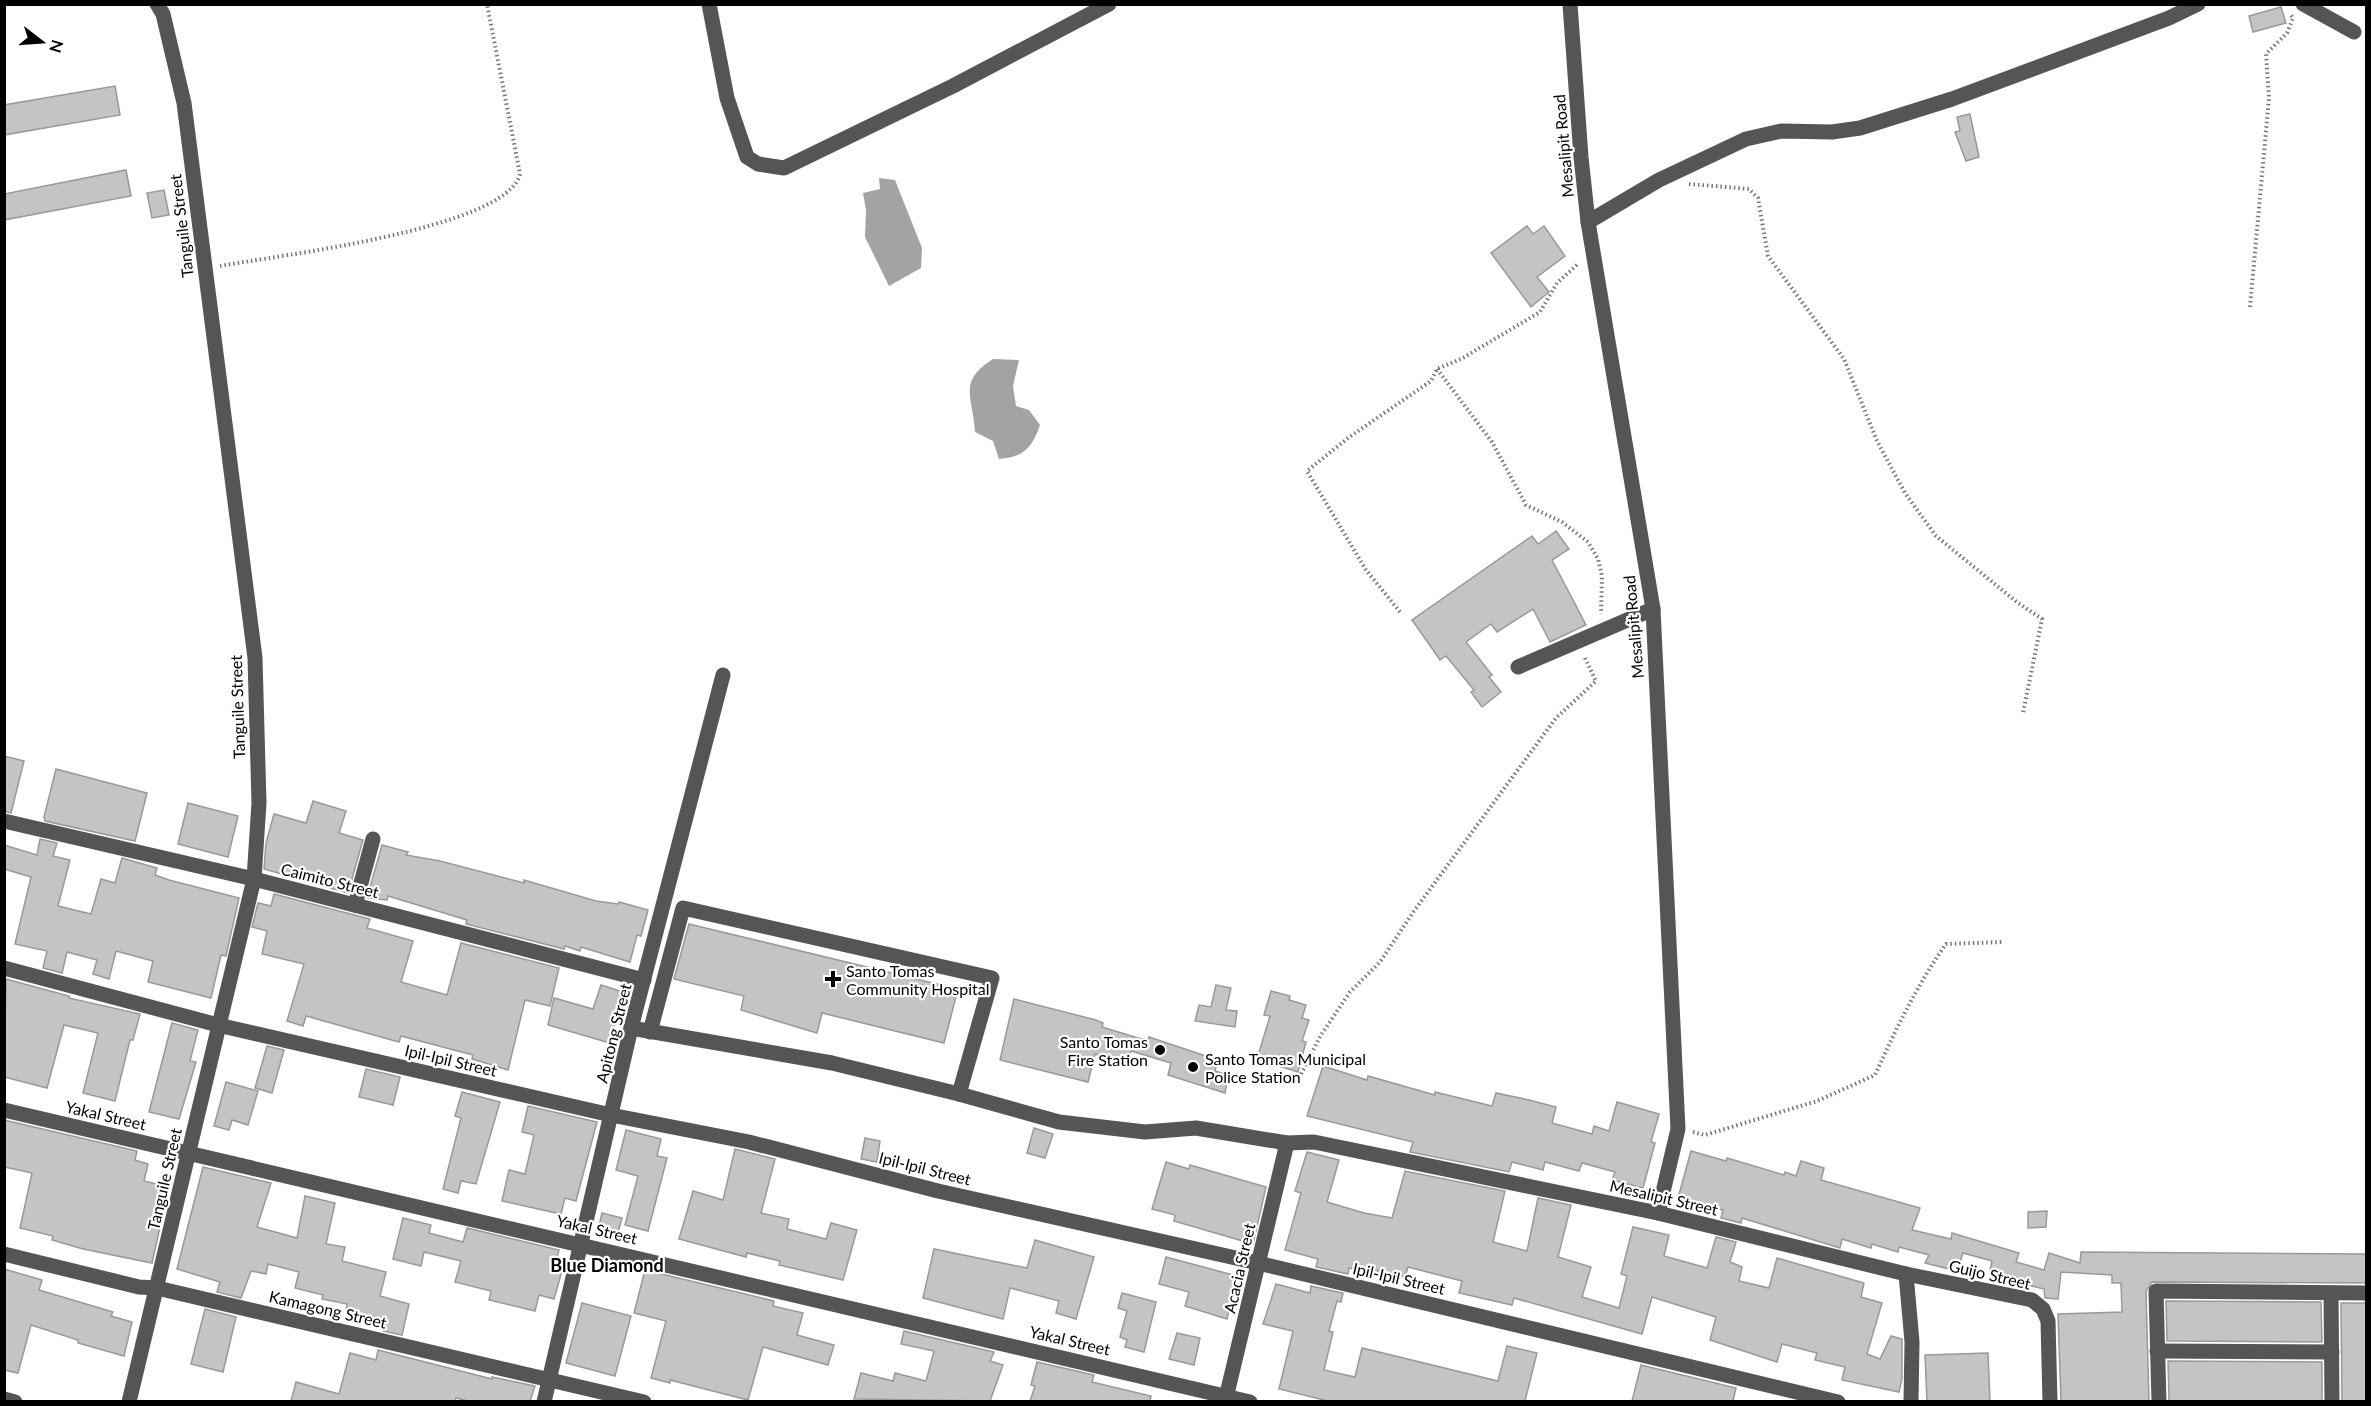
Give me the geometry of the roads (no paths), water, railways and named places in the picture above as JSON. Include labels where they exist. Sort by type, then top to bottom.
[{"type":"street","name":"Tanguile Street","points":[[129,1401],[254,879],[259,803],[255,658],[184,103],[163,14],[157,4]]},
{"type":"street","points":[[710,4],[727,98],[747,157],[758,164],[784,168],[953,86],[1109,4]]},
{"type":"street","name":"Mesalipit Road","points":[[1570,4],[1588,222],[1653,609],[1678,1129],[1658,1213]]},
{"type":"street","points":[[1588,222],[1659,180],[1746,139],[1781,131],[1832,132],[1860,128],[1952,99],[2169,18],[2198,4]]},
{"type":"street","points":[[2296,8],[2354,32]]},
{"type":"street","points":[[1518,667],[1653,609]]},
{"type":"street","name":"Apitong Street","points":[[544,1401],[631,1028],[723,675]]},
{"type":"street","name":"Caimito Street","points":[[4,821],[254,879],[644,980]]},
{"type":"street","points":[[355,905],[373,839]]},
{"type":"street","points":[[650,1032],[683,908],[992,978],[959,1094]]},
{"type":"street","name":"Ipil-Ipil Street","points":[[4,968],[218,1025],[611,1115],[749,1142],[938,1191],[1258,1263],[1838,1401]]},
{"type":"street","name":"Mesalipit Street","points":[[631,1028],[832,1064],[959,1094],[1059,1122],[1145,1132],[1196,1128],[1287,1143],[1314,1142],[1658,1213],[1906,1274]]},
{"type":"street","name":"Yakal Street","points":[[4,1110],[581,1243],[1226,1399],[1250,1401]]},
{"type":"street","name":"Acacia Street","points":[[1226,1399],[1287,1143]]},
{"type":"street","name":"Kamagong Street","points":[[4,1254],[139,1287],[157,1288],[644,1401]]},
{"type":"street","points":[[1906,1274],[1912,1342],[1911,1401]]},
{"type":"street","name":"Guijo Street","points":[[1906,1274],[2032,1300],[2043,1309],[2048,1321],[2050,1401]]},
{"type":"street","points":[[2159,1401],[2156,1291],[2367,1293]]},
{"type":"street","points":[[2331,1293],[2332,1401]]},
{"type":"street","points":[[2157,1351],[2332,1352]]},
{"type":"street","points":[[4,1399],[15,1401]]},
{"type":"place","name":"Santo Tomas Community Hospital","points":[[833,979]]},
{"type":"place","name":"Santo Tomas Fire Station","points":[[1160,1050]]},
{"type":"place","name":"Santo Tomas Municipal Police Station","points":[[1193,1067]]},
{"type":"district","name":"Blue Diamond","points":[[607,1265]]}]
